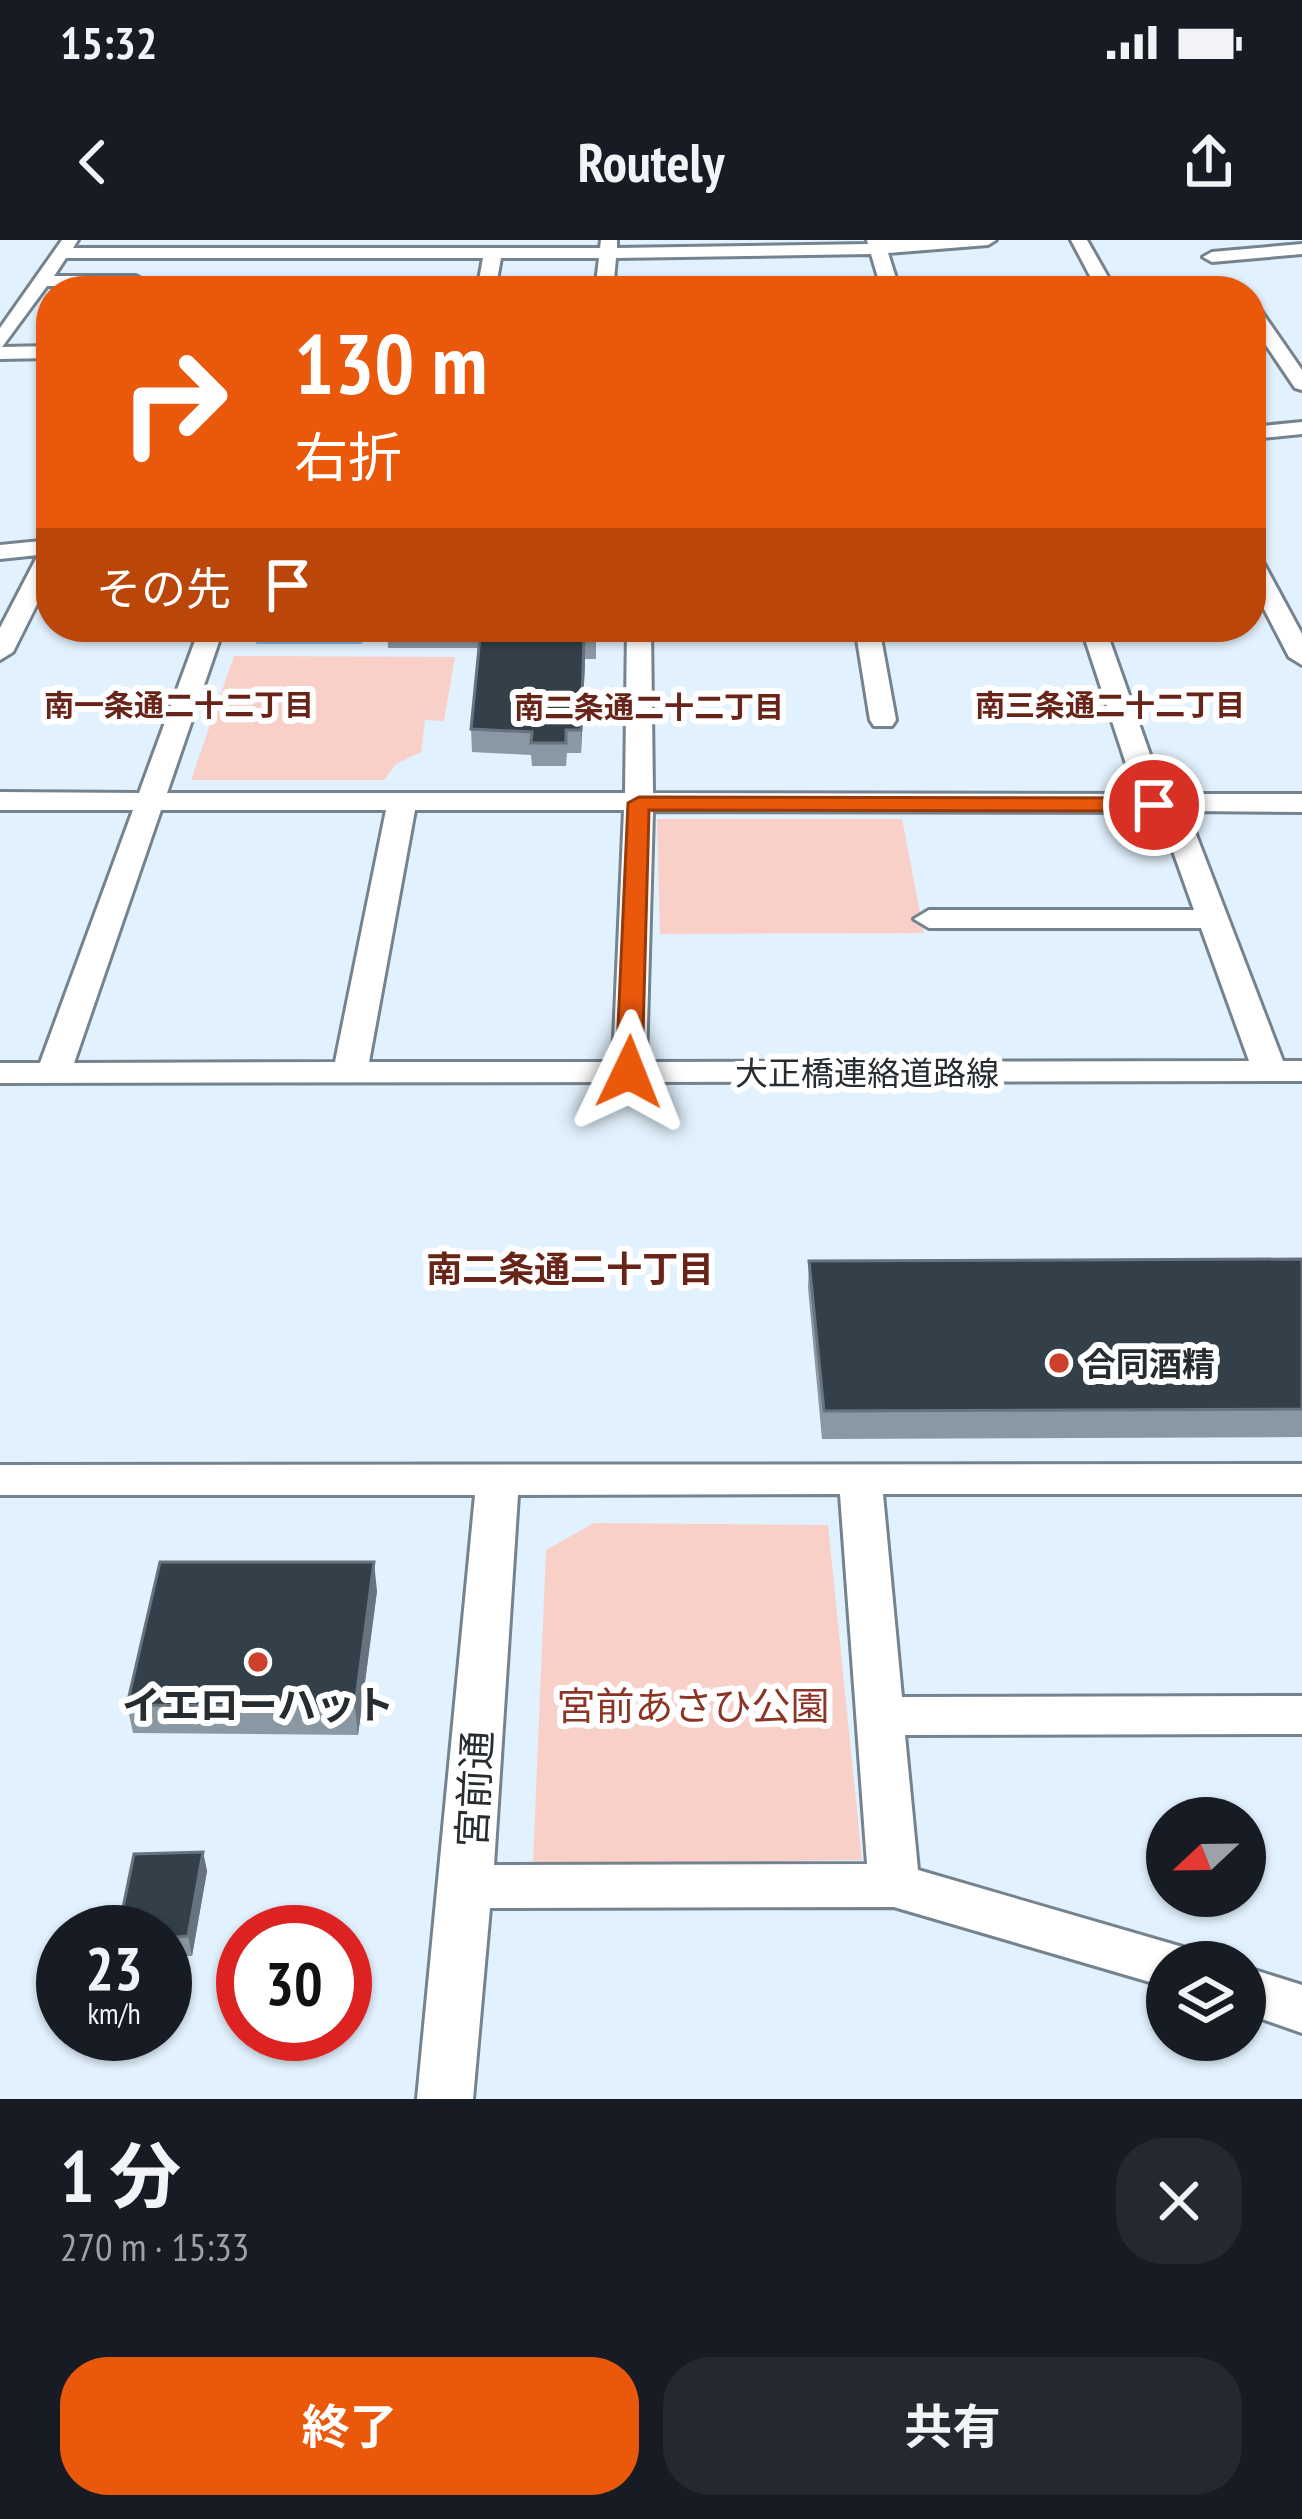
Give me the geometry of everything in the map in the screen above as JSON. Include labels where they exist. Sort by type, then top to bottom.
[{"type":"street","points":[[45,276],[66,246],[334,246],[493,253],[609,246],[988,240]]},
{"type":"street","points":[[1079,240],[1099,276]]},
{"type":"street","points":[[876,244],[886,276]]},
{"type":"street","points":[[606,276],[609,246]]},
{"type":"street","points":[[1228,275],[1212,257],[1273,246],[1302,249]]},
{"type":"street","points":[[489,276],[493,253]]},
{"type":"street","points":[[0,342],[36,290]]},
{"type":"street","points":[[1266,330],[1302,384]]},
{"type":"street","points":[[0,352],[36,352]]},
{"type":"street","points":[[1266,432],[1302,428]]},
{"type":"street","points":[[0,552],[36,548]]},
{"type":"street","points":[[0,652],[12,608],[36,568]]},
{"type":"street","points":[[1266,590],[1302,657]]},
{"type":"street","points":[[53,1073],[207,642]]},
{"type":"street","points":[[629,1072],[639,803],[639,642]]},
{"type":"street","points":[[870,642],[883,720]]},
{"type":"street","points":[[1099,642],[1162,804],[1286,1071]]},
{"type":"street","points":[[0,801],[1302,803]]},
{"type":"street","points":[[350,1073],[402,801]]},
{"type":"street","points":[[929,919],[1214,919]]},
{"type":"street","name":"大正橋連絡道路線","points":[[0,1073],[1286,1071]]},
{"type":"street","name":"宮前通","points":[[445,2099],[470,1888],[473,1774],[498,1478]]},
{"type":"street","points":[[860,1478],[894,1885]]},
{"type":"street","points":[[0,1480],[1302,1479]]},
{"type":"street","points":[[880,1716],[1302,1715]]},
{"type":"street","points":[[470,1888],[894,1885],[1146,1958]]},
{"type":"street","points":[[1266,1997],[1302,2009]]},
{"type":"green space","points":[[234,656],[455,657],[444,721],[425,720],[421,752],[396,764],[384,780],[191,780]]},
{"type":"green space","points":[[657,819],[902,819],[924,933],[660,934]]},
{"type":"green space","name":"宮前あさひ公園","points":[[594,1523],[828,1525],[862,1860],[533,1864],[546,1550]]},
{"type":"water","points":[[257,642],[362,642],[362,644]]},
{"type":"building","points":[[480,642],[584,642],[581,730],[566,730],[566,743],[531,743],[532,732],[471,729]]},
{"type":"building","name":"合同酒精","points":[[1302,1259],[1302,1409],[824,1411],[809,1261]]},
{"type":"building","name":"イエローハット","points":[[160,1562],[374,1562],[355,1706],[127,1705]]},
{"type":"building","points":[[203,1852],[192,1914],[192,1905],[124,1905],[134,1854]]},
{"type":"place","name":"合同酒精","points":[[1059,1363]]},
{"type":"place","name":"イエローハット","points":[[258,1662]]},
{"type":"district","name":"南一条通二十二丁目","points":[[179,704]]},
{"type":"district","name":"南三条通二十二丁目","points":[[1110,704]]},
{"type":"district","name":"南二条通二十二丁目","points":[[649,706]]},
{"type":"district","name":"南二条通二十丁目","points":[[570,1268]]},
{"type":"route","points":[[629,1072],[639,803],[1154,805]]}]
